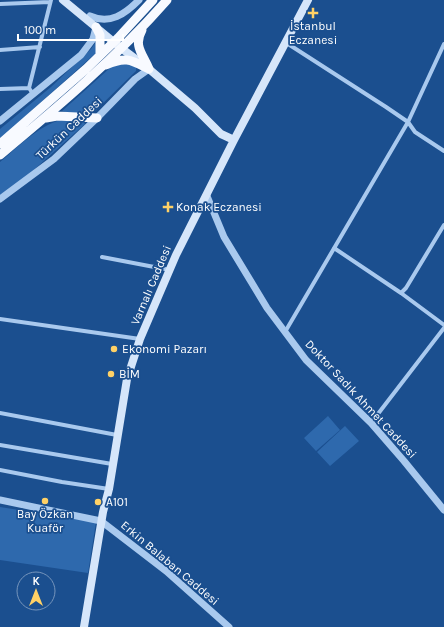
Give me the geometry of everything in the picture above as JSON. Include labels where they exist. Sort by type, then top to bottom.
[{"type":"highway","points":[[0,154],[102,67],[153,0]]},
{"type":"highway","points":[[149,69],[138,48],[138,37],[145,25],[167,0]]},
{"type":"highway","points":[[0,144],[100,55],[145,25]]},
{"type":"highway","points":[[96,27],[100,35],[100,55]]},
{"type":"highway","points":[[102,67],[116,60],[127,59],[149,69]]},
{"type":"highway","points":[[44,118],[57,116],[97,118]]},
{"type":"main road","points":[[62,0],[119,43]]},
{"type":"main road","points":[[70,0],[195,108],[220,134],[234,140]]},
{"type":"main road","name":"Varnalı Caddesi","points":[[84,627],[101,521],[127,379],[140,339],[176,256],[234,140],[308,0]]},
{"type":"street","points":[[90,16],[102,20],[116,17],[128,10],[139,0]]},
{"type":"street","points":[[0,4],[50,1],[31,91]]},
{"type":"street","points":[[0,120],[31,91],[81,55],[93,39],[96,27]]},
{"type":"street","points":[[285,42],[386,106],[408,122],[415,132],[444,152]]},
{"type":"street","points":[[285,332],[408,122],[444,44]]},
{"type":"street","points":[[0,50],[40,47]]},
{"type":"street","name":"Türkün Caddesi","points":[[0,198],[54,159],[135,79],[149,69]]},
{"type":"street","points":[[0,89],[31,91]]},
{"type":"street","name":"Doktor Sadık Ahmet Caddesi","points":[[207,196],[224,237],[267,308],[306,360],[370,423],[404,461],[444,510]]},
{"type":"street","points":[[401,294],[444,225]]},
{"type":"street","points":[[334,248],[401,294],[444,326],[370,423]]},
{"type":"street","points":[[102,257],[170,270]]},
{"type":"street","points":[[0,319],[140,339]]},
{"type":"street","points":[[0,413],[117,435]]},
{"type":"street","points":[[0,445],[112,464]]},
{"type":"street","points":[[0,470],[108,489]]},
{"type":"street","name":"Erkin Balaban Caddesi","points":[[0,500],[101,521],[166,571],[229,627]]},
{"type":"shaded area","points":[[98,39],[97,52],[0,139],[0,129],[51,87],[91,49]]},
{"type":"shaded area","points":[[117,63],[137,65],[136,71],[95,111],[87,113],[70,113],[62,111],[111,67]]},
{"type":"shaded area","points":[[60,120],[83,121],[85,124],[27,176],[0,195],[0,162],[43,127]]},
{"type":"shaded area","points":[[328,416],[340,430],[316,451],[304,438]]},
{"type":"shaded area","points":[[345,426],[359,441],[330,466],[317,452]]},
{"type":"shaded area","points":[[0,507],[96,522],[88,573],[0,560]]},
{"type":"place","name":"İstanbul Eczanesi","points":[[313,13]]},
{"type":"place","name":"Konak Eczanesi","points":[[168,207]]},
{"type":"place","name":"Ekonomi Pazarı","points":[[114,349]]},
{"type":"place","name":"BİM","points":[[111,374]]},
{"type":"place","name":"Bay Özkan Kuaför","points":[[45,501]]},
{"type":"place","name":"A101","points":[[98,502]]}]
